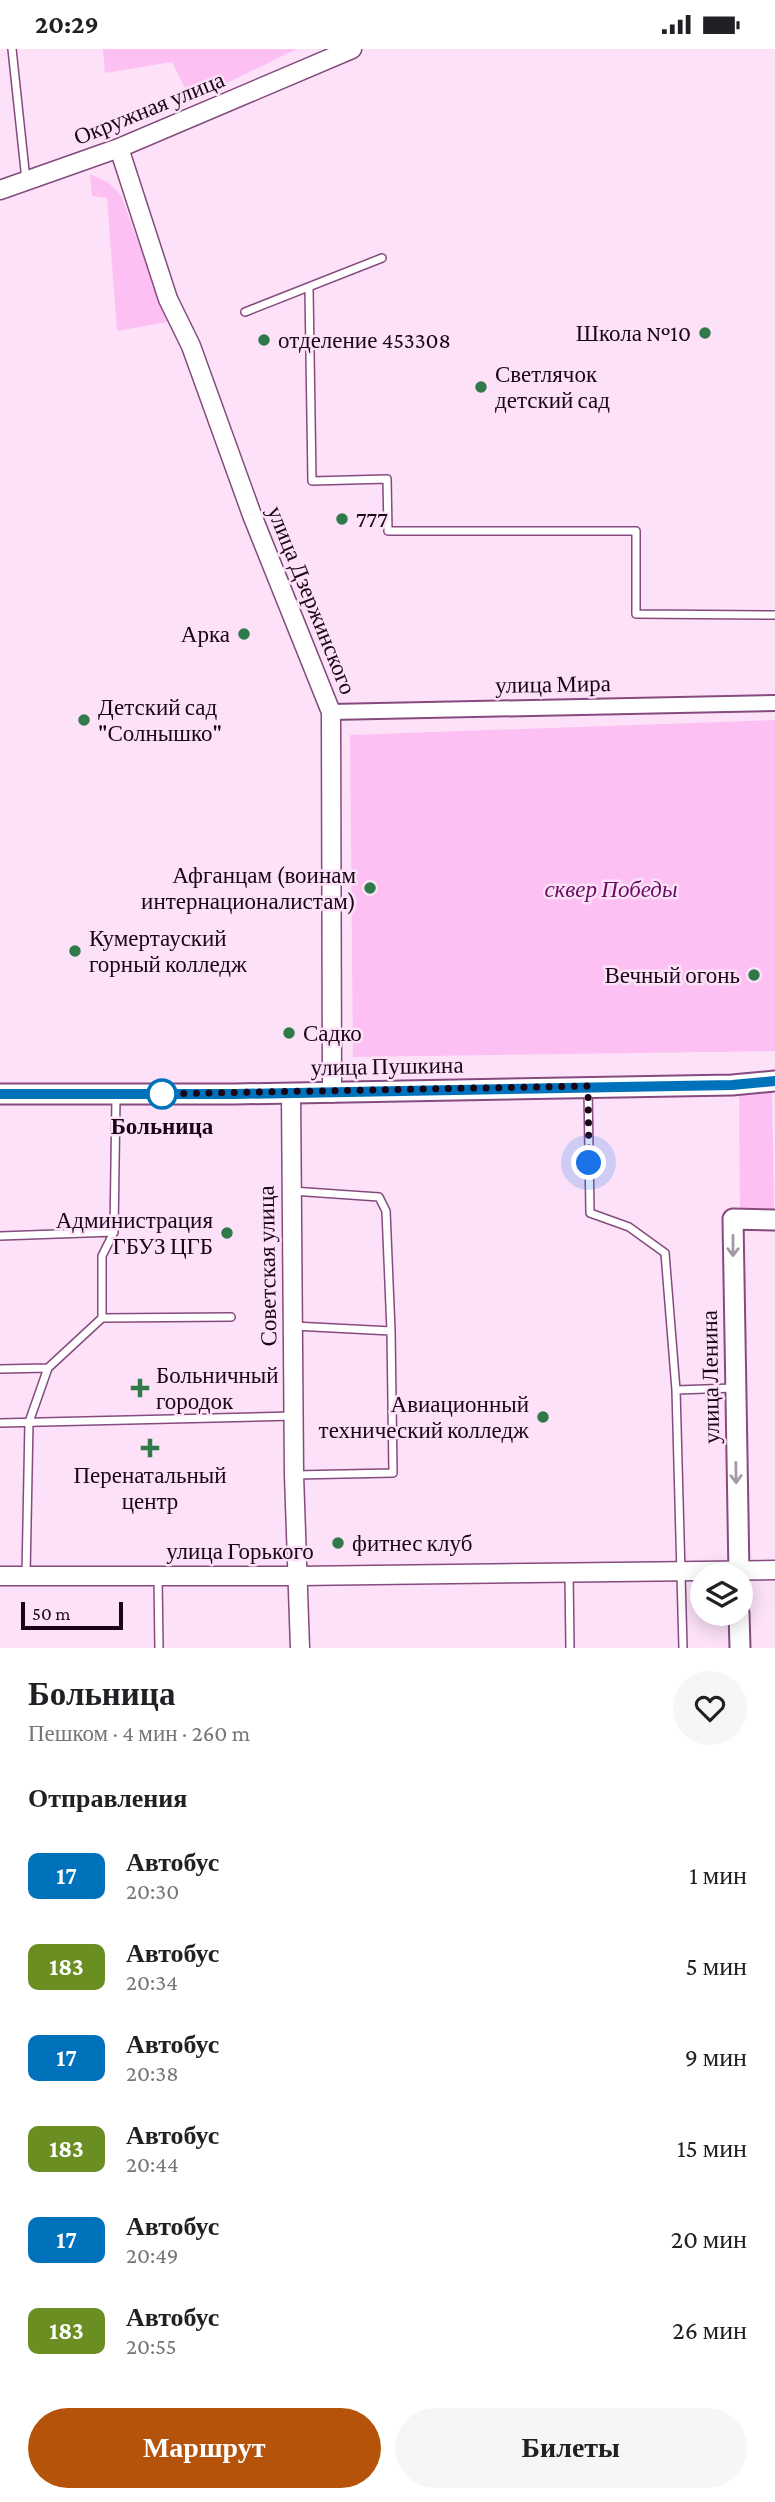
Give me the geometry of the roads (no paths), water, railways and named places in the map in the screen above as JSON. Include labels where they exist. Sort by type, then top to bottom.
[{"type":"main road","name":"улица Пушкина","points":[[0,1094],[332,1093],[732,1085],[775,1081]]},
{"type":"main road","name":"улица Ленина","points":[[739,1563],[733,1219],[775,1220]]},
{"type":"main road","points":[[739,1626],[740,1648]]},
{"type":"street","name":"Окружная улица","points":[[0,190],[27,183],[119,148],[352,49]]},
{"type":"street","name":"улица Дзержинского","points":[[119,148],[168,299],[191,346],[252,515],[331,712],[332,1093]]},
{"type":"street","name":"улица Мира","points":[[331,712],[775,703]]},
{"type":"street","name":"Советская улица","points":[[291,1093],[294,1475],[300,1648]]},
{"type":"street","name":"улица Горького","points":[[753,1572],[775,1570]]},
{"type":"street","name":"улица Горького","points":[[0,1576],[690,1571]]},
{"type":"lane","points":[[12,49],[27,183]]},
{"type":"lane","points":[[245,312],[382,258]]},
{"type":"lane","points":[[309,289],[312,481],[387,479],[388,531],[636,531],[636,614],[775,615]]},
{"type":"lane","points":[[588,1086],[590,1213],[629,1227],[665,1253],[676,1390],[683,1648]]},
{"type":"lane","points":[[102,1318],[102,1256],[114,1232],[117,1093]]},
{"type":"lane","points":[[290,1191],[379,1196],[386,1211],[391,1331],[393,1473],[294,1475]]},
{"type":"lane","points":[[0,1236],[114,1232]]},
{"type":"lane","points":[[26,1576],[29,1422],[48,1368],[102,1318],[231,1317]]},
{"type":"lane","points":[[293,1325],[391,1331]]},
{"type":"lane","points":[[0,1369],[48,1368]]},
{"type":"lane","points":[[676,1390],[734,1388]]},
{"type":"lane","points":[[0,1423],[294,1416]]},
{"type":"lane","points":[[569,1572],[570,1648]]},
{"type":"lane","points":[[158,1576],[159,1648]]},
{"type":"place","name":"Школа №10","points":[[705,333]]},
{"type":"place","name":"отделение 453308","points":[[264,340]]},
{"type":"place","name":"Светлячок детский сад","points":[[481,387]]},
{"type":"place","name":"777","points":[[342,519]]},
{"type":"place","name":"Арка","points":[[244,634]]},
{"type":"place","name":"Детский сад \"Солнышко\"","points":[[84,720]]},
{"type":"place","name":"Афганцам (воинам интернационалистам)","points":[[370,888]]},
{"type":"place","name":"Кумертауский горный колледж","points":[[75,951]]},
{"type":"place","name":"Вечный огонь","points":[[754,975]]},
{"type":"place","name":"Садко","points":[[289,1033]]},
{"type":"place","name":"Больница","points":[[162,1094]]},
{"type":"place","name":"Администрация ГБУЗ ЦГБ","points":[[227,1233]]},
{"type":"place","name":"Больничный городок","points":[[140,1388]]},
{"type":"place","name":"Авиационный технический колледж","points":[[543,1417]]},
{"type":"place","name":"Перенатальный центр","points":[[150,1448]]},
{"type":"place","name":"фитнес клуб","points":[[338,1543]]},
{"type":"park label","name":"сквер Победы","points":[[611,889]]}]
